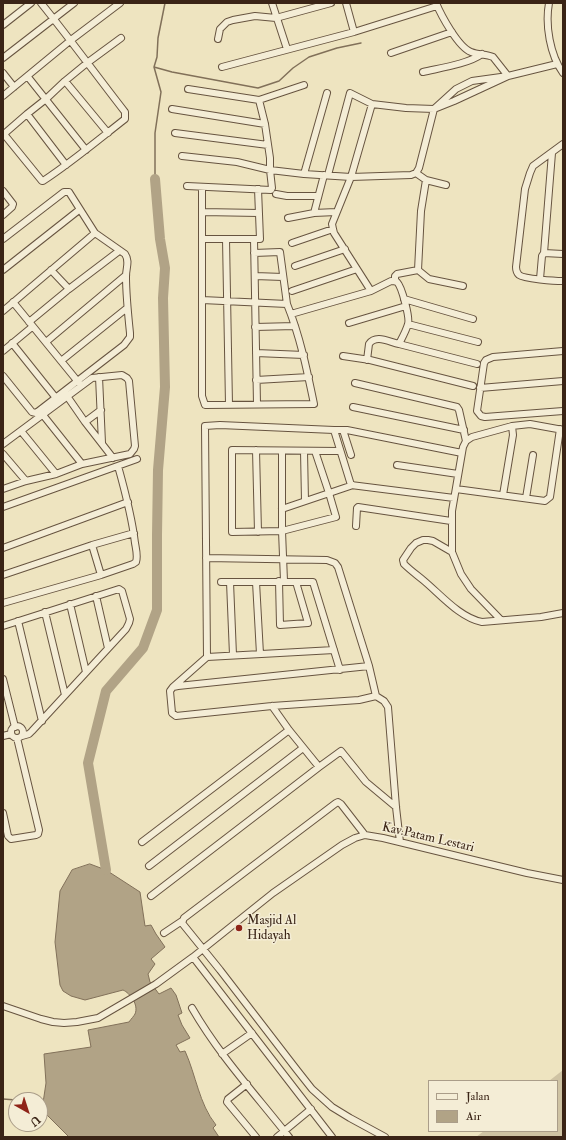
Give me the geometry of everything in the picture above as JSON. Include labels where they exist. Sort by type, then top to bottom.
[{"type":"street","points":[[3,25],[31,3]]},
{"type":"street","points":[[41,3],[54,18],[87,63],[126,112],[125,119],[108,133],[42,181],[3,134],[87,63],[121,38]]},
{"type":"street","points":[[3,58],[74,3]]},
{"type":"street","points":[[3,96],[28,77],[71,40],[120,3]]},
{"type":"street","points":[[272,3],[287,49]]},
{"type":"street","points":[[218,39],[220,28],[232,20],[255,16],[276,18],[331,3]]},
{"type":"street","points":[[346,3],[354,32]]},
{"type":"street","points":[[549,3],[547,17],[548,34],[557,64],[563,73]]},
{"type":"street","points":[[222,67],[354,32],[436,4],[452,32],[466,48],[471,52],[493,57],[508,76]]},
{"type":"street","points":[[391,53],[452,32]]},
{"type":"street","points":[[423,72],[463,62],[482,54]]},
{"type":"street","points":[[182,156],[237,162],[270,170],[304,174],[351,177],[411,175],[416,173],[419,168],[434,109],[448,95],[463,85],[478,80],[508,76],[557,64]]},
{"type":"street","points":[[3,73],[14,88]]},
{"type":"street","points":[[314,213],[350,94],[372,104],[406,108],[434,109],[508,76]]},
{"type":"street","points":[[28,77],[86,150]]},
{"type":"street","points":[[65,81],[108,133]]},
{"type":"street","points":[[188,89],[259,100],[304,85]]},
{"type":"street","points":[[304,174],[327,93]]},
{"type":"street","points":[[187,186],[202,188],[271,190],[270,158],[265,124],[259,100]]},
{"type":"street","points":[[371,290],[333,230],[333,221],[351,177],[372,104]]},
{"type":"street","points":[[172,109],[265,124]]},
{"type":"street","points":[[27,114],[66,165]]},
{"type":"street","points":[[175,133],[268,145]]},
{"type":"street","points":[[563,144],[533,166],[525,189],[516,266],[516,271],[524,278],[563,281]]},
{"type":"street","points":[[540,279],[542,256],[544,253],[552,153]]},
{"type":"street","points":[[416,173],[426,180],[446,185]]},
{"type":"street","points":[[418,270],[421,211],[426,180]]},
{"type":"street","points":[[202,188],[202,396],[205,405],[314,404],[304,355],[287,304],[280,252],[254,254]]},
{"type":"street","points":[[202,238],[260,239],[258,189]]},
{"type":"street","points":[[3,191],[13,204],[12,207],[3,215]]},
{"type":"street","points":[[3,239],[64,192],[69,192],[95,233],[125,254],[127,258],[127,308],[130,333],[124,345],[79,383],[38,412],[33,413],[3,376]]},
{"type":"street","points":[[276,194],[286,196],[318,196]]},
{"type":"street","points":[[3,270],[79,210]]},
{"type":"street","points":[[202,212],[259,213]]},
{"type":"street","points":[[288,218],[314,213],[336,212]]},
{"type":"street","points":[[292,243],[333,230]]},
{"type":"street","points":[[3,311],[95,233]]},
{"type":"street","points":[[226,239],[228,405]]},
{"type":"street","points":[[254,239],[257,404]]},
{"type":"street","points":[[295,266],[345,249]]},
{"type":"street","points":[[3,350],[12,344],[68,289],[119,251]]},
{"type":"street","points":[[544,253],[563,254]]},
{"type":"street","points":[[292,291],[357,268]]},
{"type":"street","points":[[51,270],[68,289]]},
{"type":"street","points":[[395,281],[395,276],[397,274],[418,270],[429,278],[463,286]]},
{"type":"street","points":[[46,342],[126,275]]},
{"type":"street","points":[[254,276],[283,278]]},
{"type":"street","points":[[291,314],[371,290],[391,281],[395,281]]},
{"type":"street","points":[[395,281],[399,285],[409,318],[408,324],[399,344]]},
{"type":"street","points":[[404,299],[473,319]]},
{"type":"street","points":[[202,300],[287,304]]},
{"type":"street","points":[[13,302],[79,383]]},
{"type":"street","points":[[349,323],[406,306]]},
{"type":"street","points":[[61,361],[127,308]]},
{"type":"street","points":[[408,324],[478,342]]},
{"type":"street","points":[[256,327],[295,326]]},
{"type":"street","points":[[367,360],[371,340],[379,338],[477,364]]},
{"type":"street","points":[[12,344],[56,398]]},
{"type":"street","points":[[563,351],[490,358],[484,363],[476,387],[477,411],[481,416],[485,417],[563,411]]},
{"type":"street","points":[[256,353],[304,355]]},
{"type":"street","points":[[343,356],[359,358],[476,387],[563,380]]},
{"type":"street","points":[[3,444],[68,396],[79,383],[99,377],[122,376],[127,378],[130,386],[134,449],[130,454],[82,464],[56,474],[26,481],[3,489]]},
{"type":"street","points":[[99,377],[102,443]]},
{"type":"street","points":[[256,380],[309,377]]},
{"type":"street","points":[[354,383],[454,405],[459,410],[466,441],[463,447],[451,521],[452,552],[461,574],[471,589],[501,620]]},
{"type":"street","points":[[68,396],[85,422],[113,458]]},
{"type":"street","points":[[353,407],[464,430]]},
{"type":"street","points":[[85,422],[101,410]]},
{"type":"street","points":[[43,415],[82,464]]},
{"type":"street","points":[[456,489],[545,501],[550,497],[562,430],[530,424],[512,426],[466,441]]},
{"type":"street","points":[[207,658],[205,426],[220,425],[343,430],[462,453]]},
{"type":"street","points":[[503,495],[513,435],[512,426]]},
{"type":"street","points":[[334,430],[351,485],[353,485]]},
{"type":"street","points":[[343,430],[351,455]]},
{"type":"street","points":[[21,431],[56,474]]},
{"type":"street","points":[[315,451],[336,517],[282,531],[232,532],[232,450],[340,451]]},
{"type":"street","points":[[256,450],[258,532]]},
{"type":"street","points":[[282,450],[282,531],[284,559],[281,581],[280,625],[308,624],[296,582]]},
{"type":"street","points":[[304,451],[305,501]]},
{"type":"street","points":[[3,454],[26,481]]},
{"type":"street","points":[[526,498],[533,455]]},
{"type":"street","points":[[3,507],[137,459]]},
{"type":"street","points":[[398,465],[458,474]]},
{"type":"street","points":[[3,603],[100,575],[136,562],[138,558],[134,533],[128,502],[118,466]]},
{"type":"street","points":[[282,509],[353,485],[454,498]]},
{"type":"street","points":[[3,548],[128,502]]},
{"type":"street","points":[[356,526],[357,508],[451,521]]},
{"type":"street","points":[[3,575],[92,545],[134,533]]},
{"type":"street","points":[[452,552],[433,541],[423,540],[411,548],[403,560],[403,563],[450,603],[475,621],[482,622],[562,614]]},
{"type":"street","points":[[92,545],[100,575]]},
{"type":"street","points":[[206,558],[327,560],[335,563],[338,567],[369,666],[376,696],[384,701],[388,707],[400,842]]},
{"type":"street","points":[[221,582],[313,582],[340,670]]},
{"type":"street","points":[[230,582],[233,655]]},
{"type":"street","points":[[256,582],[260,654]]},
{"type":"street","points":[[3,626],[119,589],[122,590],[130,619],[126,629],[31,733],[20,737],[13,737],[11,734],[3,736]]},
{"type":"street","points":[[96,596],[108,648]]},
{"type":"street","points":[[70,604],[86,672]]},
{"type":"street","points":[[45,612],[65,695]]},
{"type":"street","points":[[18,621],[42,721]]},
{"type":"street","points":[[334,650],[233,655],[207,658],[170,691],[172,713],[176,716],[272,706],[359,700],[376,696]]},
{"type":"street","points":[[173,687],[369,666]]},
{"type":"street","points":[[3,679],[15,727]]},
{"type":"street","points":[[272,706],[319,767]]},
{"type":"street","points":[[3,812],[8,836],[11,840],[38,834],[39,830],[20,737],[23,733],[22,729],[18,726],[15,727]]},
{"type":"street","points":[[11,734],[11,730],[15,727]]},
{"type":"street","points":[[142,842],[289,730]]},
{"type":"street","points":[[149,866],[303,748]]},
{"type":"street","points":[[151,896],[319,767],[341,752],[366,782],[396,807]]},
{"type":"street","points":[[164,933],[182,921],[338,802],[365,835]]},
{"type":"street","name":"Kav.Patam Lestari","points":[[3,1006],[41,1019],[64,1023],[98,1018],[156,984],[193,957],[273,893],[315,863],[342,845],[355,838],[365,835],[563,880]]},
{"type":"street","points":[[182,921],[182,924],[220,970],[312,1089],[332,1107],[385,1137]]},
{"type":"street","points":[[193,957],[332,1137]]},
{"type":"street","points":[[192,1008],[222,1054],[289,1137]]},
{"type":"street","points":[[222,1054],[252,1034]]},
{"type":"street","points":[[247,1084],[228,1099],[227,1102],[256,1137]]},
{"type":"street","points":[[277,1137],[311,1109]]},
{"type":"shaded area","points":[[563,1070],[563,1137],[476,1137],[483,1132],[558,1132],[558,1080],[550,1080]]},
{"type":"water","points":[[90,864],[106,870],[140,892],[145,926],[151,925],[165,947],[151,959],[155,964],[148,974],[150,982],[159,994],[171,988],[176,995],[182,1013],[178,1015],[190,1038],[176,1045],[180,1052],[185,1051],[202,1099],[210,1117],[216,1125],[213,1128],[219,1137],[69,1137],[48,1116],[48,1092],[45,1092],[46,1083],[44,1054],[91,1047],[88,1030],[129,1022],[135,1015],[136,1011],[135,1003],[123,990],[85,1000],[71,996],[63,991],[60,985],[55,942],[60,891],[72,870]]},
{"type":"waterway","points":[[155,179],[155,133],[161,92],[154,67],[157,57],[158,38],[165,3]]},
{"type":"waterway","points":[[154,67],[172,72],[258,88],[279,81],[293,68],[309,57],[337,48],[361,43]]},
{"type":"waterway","points":[[106,870],[88,763],[106,691],[143,648],[157,610],[158,470],[165,387],[163,298],[165,268],[160,239],[155,179]]},
{"type":"waterway","points":[[3,1099],[8,1099]]},
{"type":"place","name":"Masjid Al Hidayah","points":[[239,928]]}]
